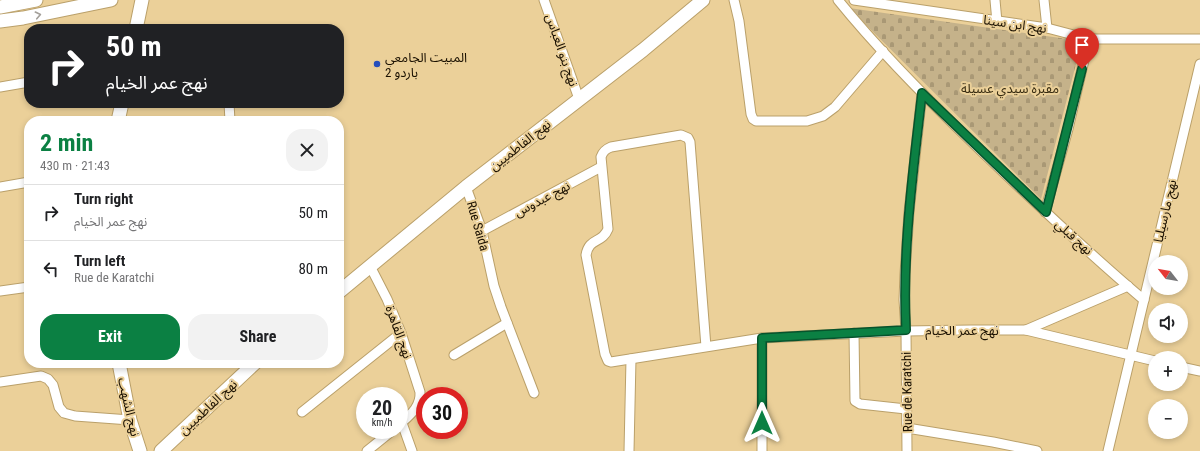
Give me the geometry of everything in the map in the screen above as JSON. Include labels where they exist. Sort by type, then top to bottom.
[{"type":"street","points":[[0,7],[36,0]]},
{"type":"street","points":[[0,21],[23,18],[111,0]]},
{"type":"street","points":[[137,24],[142,0]]},
{"type":"street","name":"نهج بنو العباس","points":[[544,0],[579,99]]},
{"type":"street","name":"نهج الفاطميين","points":[[344,288],[466,187],[643,50],[703,0]]},
{"type":"street","points":[[734,0],[739,21],[751,114],[753,119],[756,121],[807,121],[822,116],[834,107],[883,51]]},
{"type":"street","name":"نهج قبلي","points":[[838,0],[857,23],[922,93],[1046,212],[1144,300]]},
{"type":"street","name":"نهج ابن سينا","points":[[854,0],[997,22],[1047,28],[1090,39],[1200,38]]},
{"type":"street","points":[[995,0],[997,22]]},
{"type":"street","points":[[1044,0],[1047,28]]},
{"type":"street","points":[[1046,212],[1090,39]]},
{"type":"street","name":"نهج مارسيليا","points":[[1108,451],[1200,64]]},
{"type":"street","points":[[0,87],[24,83]]},
{"type":"street","name":"Rue de Karatchi","points":[[907,451],[906,330],[904,300],[909,212],[922,93]]},
{"type":"street","points":[[601,167],[602,154],[611,147],[681,135],[688,138],[690,142],[706,347]]},
{"type":"street","name":"نهج عمر الخيام","points":[[601,167],[608,229],[603,237],[590,244],[587,248],[586,255],[605,354],[608,361],[611,362],[762,338],[906,330],[1026,330],[1148,360]]},
{"type":"street","name":"نهج عبدوس","points":[[482,231],[601,167]]},
{"type":"street","points":[[0,187],[24,183]]},
{"type":"street","name":"Rue Saida","points":[[466,187],[482,231],[494,286],[534,393]]},
{"type":"street","name":"نهج القاهرة","points":[[370,266],[387,299],[401,333],[420,392],[420,400],[413,412],[408,417]]},
{"type":"street","points":[[1026,330],[1128,286]]},
{"type":"street","points":[[0,291],[24,288]]},
{"type":"street","points":[[454,355],[507,322]]},
{"type":"street","points":[[302,412],[401,333]]},
{"type":"street","points":[[854,333],[855,402],[860,404],[906,409]]},
{"type":"street","points":[[762,338],[762,451]]},
{"type":"street","points":[[629,451],[631,359]]},
{"type":"street","name":"نهج الشهب","points":[[120,368],[130,420],[140,451]]},
{"type":"street","name":"نهج الفاطميين","points":[[161,451],[250,368]]},
{"type":"street","points":[[1188,368],[1200,371]]},
{"type":"street","points":[[0,382],[41,376],[48,378],[54,385],[59,407],[64,413],[75,416],[130,420]]},
{"type":"street","points":[[907,428],[994,442],[1037,451]]},
{"type":"street","points":[[367,451],[382,439]]},
{"type":"street","points":[[407,439],[412,451]]},
{"type":"green space","name":"مقبرة سيدي عسيلة","points":[[849,8],[1082,41],[1041,199]]},
{"type":"place","name":"المبيت الجامعي باردو 2","points":[[377,64]]},
{"type":"route","points":[[762,423],[762,338],[906,330],[904,300],[909,212],[922,93],[1014,184],[1046,212],[1082,69]]}]
